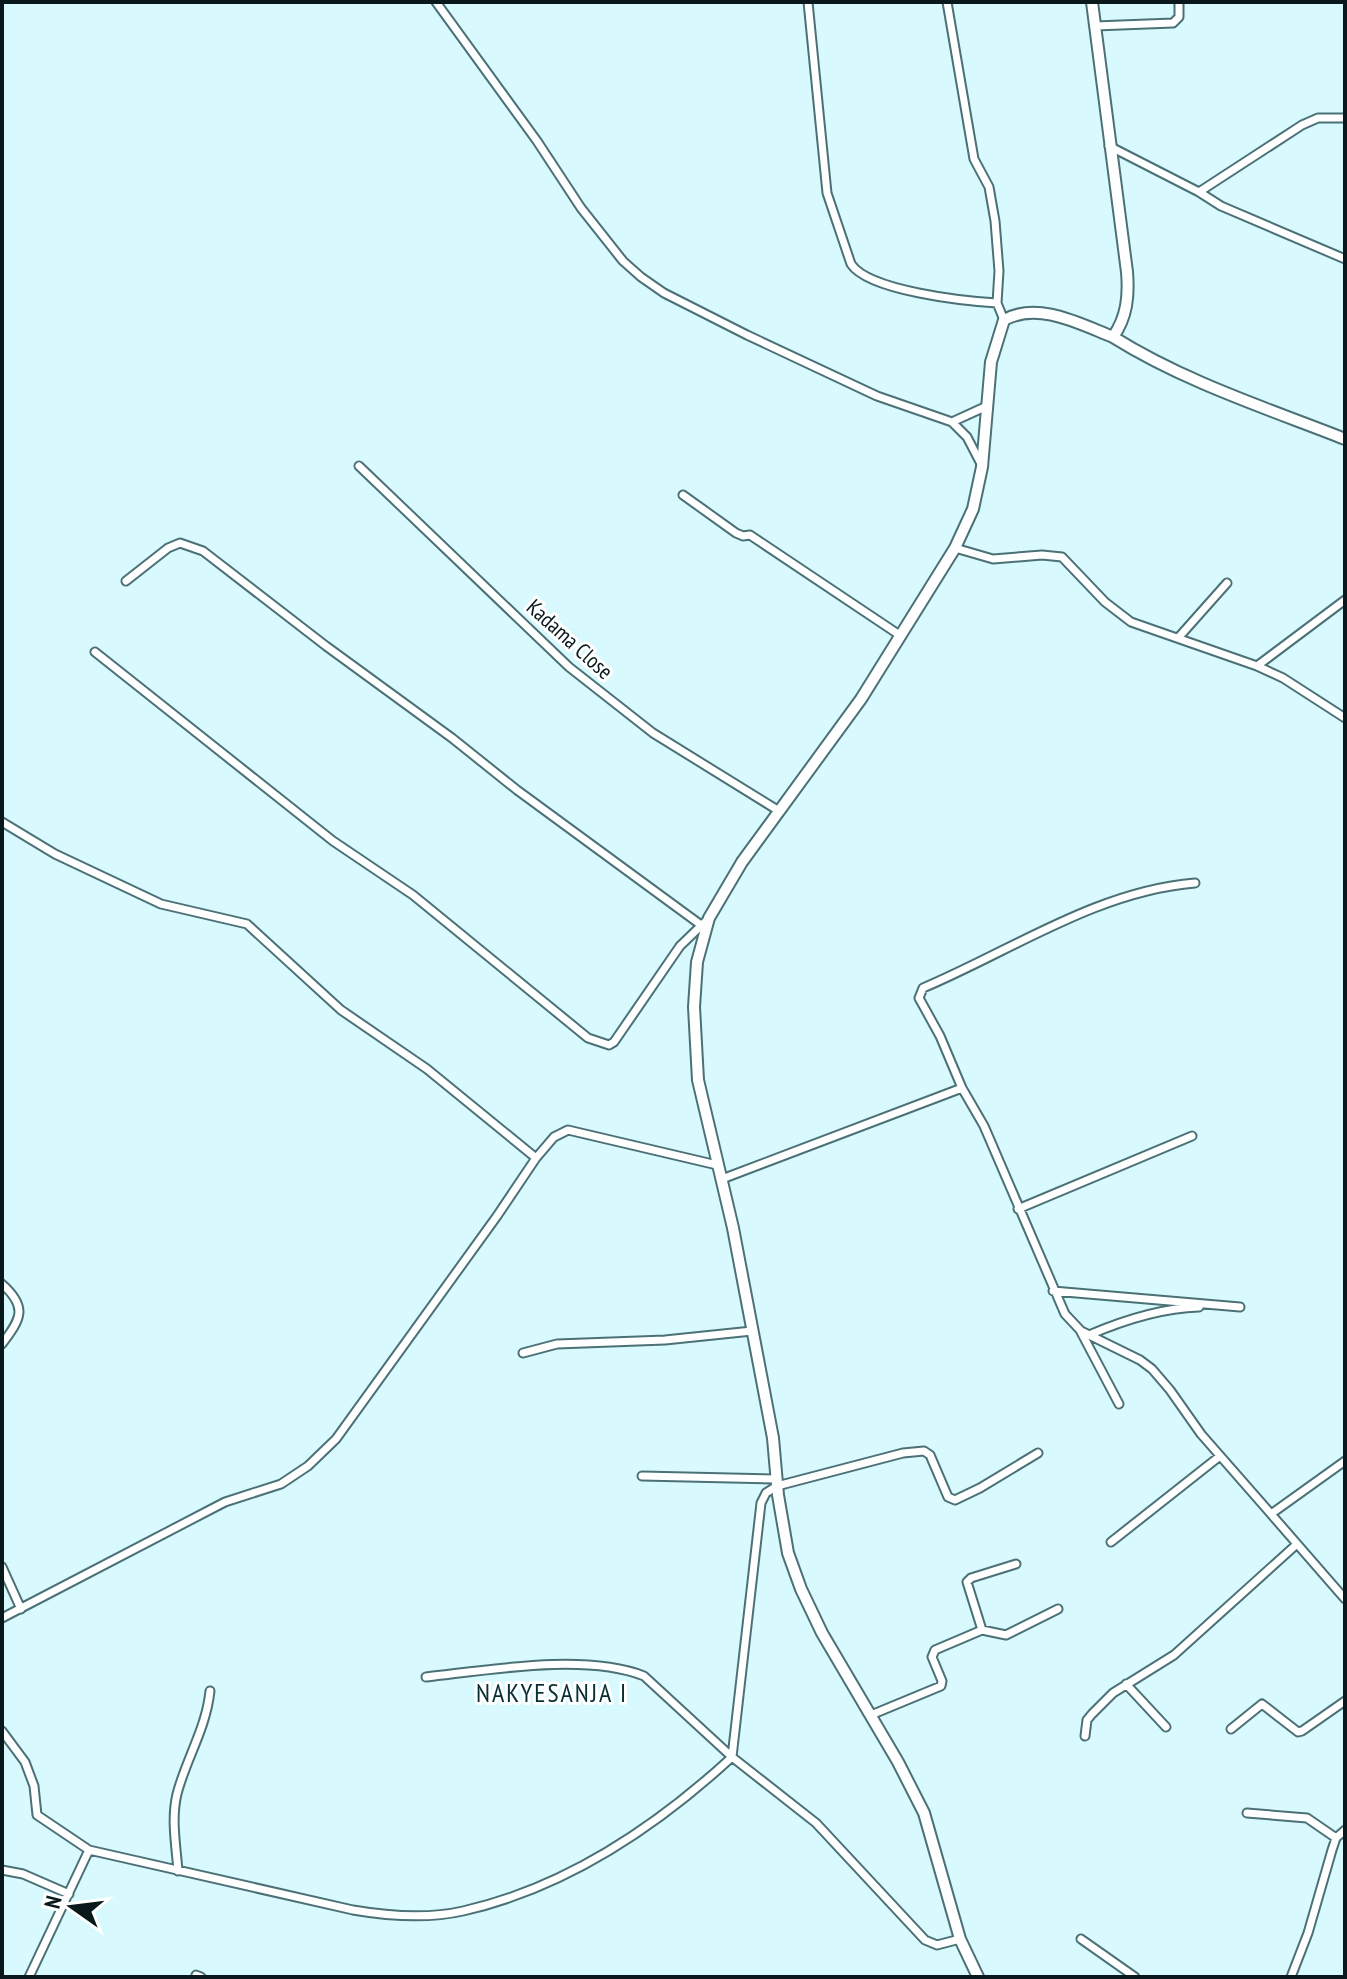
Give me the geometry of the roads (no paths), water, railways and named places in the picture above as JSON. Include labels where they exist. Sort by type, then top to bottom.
[{"type":"street","points":[[436,2],[581,208],[623,261],[641,277],[664,293],[747,335],[877,396],[952,422],[967,437],[982,467]]},
{"type":"street","points":[[808,2],[827,193],[851,264],[857,273],[869,280],[936,295],[997,303]]},
{"type":"street","points":[[95,652],[333,841],[413,895],[588,1038],[609,1045],[614,1042],[680,946],[705,922],[742,862],[815,765],[901,636],[955,548],[973,509],[982,467],[991,362],[1004,320],[997,303],[999,271],[989,187],[974,159],[947,2]]},
{"type":"street","points":[[1092,2],[1128,289],[1122,325],[1113,337]]},
{"type":"street","points":[[1095,26],[1173,23],[1179,17],[1179,2]]},
{"type":"street","points":[[1199,192],[1302,125],[1318,118],[1345,118]]},
{"type":"street","points":[[1109,146],[1221,206],[1345,259]]},
{"type":"street","points":[[1004,320],[1015,314],[1030,312],[1061,317],[1113,337],[1152,360],[1244,402],[1345,439]]},
{"type":"street","points":[[952,422],[987,406]]},
{"type":"street","name":"Kadama Close","points":[[359,466],[580,676],[653,733],[779,811]]},
{"type":"street","points":[[683,495],[736,533],[750,535],[901,636]]},
{"type":"street","points":[[126,581],[168,548],[180,543],[203,551],[517,790],[705,922]]},
{"type":"street","points":[[955,548],[993,559],[1042,555],[1062,557],[1105,602],[1131,622],[1257,666],[1283,678],[1345,718]]},
{"type":"street","points":[[1179,637],[1227,583]]},
{"type":"street","points":[[1257,666],[1345,600]]},
{"type":"street","points":[[2,822],[55,854],[161,904],[247,924],[341,1010],[427,1069],[536,1158]]},
{"type":"street","points":[[1119,1404],[1081,1331],[1065,1314],[1053,1291],[984,1126],[962,1088],[940,1036],[919,998],[923,988],[1088,912],[1168,885],[1195,883]]},
{"type":"street","points":[[705,922],[697,962],[694,1007],[698,1080],[722,1179],[773,1438],[788,1553],[822,1633],[924,1813],[960,1939],[978,1977]]},
{"type":"street","points":[[722,1179],[962,1088]]},
{"type":"street","points":[[2,1618],[225,1502],[281,1484],[308,1466],[336,1439],[554,1137],[568,1130],[717,1165]]},
{"type":"street","points":[[1018,1209],[1192,1136]]},
{"type":"street","points":[[2,1284],[16,1297],[20,1309],[14,1327],[2,1344]]},
{"type":"street","points":[[1053,1291],[1240,1307],[1166,1311],[1122,1321],[1089,1335]]},
{"type":"street","points":[[523,1353],[557,1344],[665,1340],[752,1331]]},
{"type":"street","points":[[1081,1331],[1152,1369],[1220,1456],[1345,1599]]},
{"type":"street","points":[[642,1476],[777,1483],[903,1453],[924,1451],[930,1455],[948,1497],[955,1500],[1038,1453]]},
{"type":"street","points":[[1111,1542],[1220,1456]]},
{"type":"street","points":[[1271,1514],[1345,1461]]},
{"type":"street","points":[[2,1731],[25,1762],[34,1786],[37,1815],[89,1850],[237,1886],[382,1915],[460,1912],[540,1887],[579,1869],[686,1797],[732,1757],[761,1503],[777,1483]]},
{"type":"street","points":[[1085,1736],[1087,1720],[1092,1714],[1126,1684],[1174,1655],[1297,1544]]},
{"type":"street","points":[[982,1630],[967,1582],[1016,1564]]},
{"type":"street","points":[[2,1567],[21,1609]]},
{"type":"street","points":[[871,1715],[941,1686],[933,1653],[982,1630],[1006,1635],[1058,1609]]},
{"type":"street","points":[[426,1677],[510,1668],[581,1665],[626,1669],[644,1676],[732,1757],[816,1823],[925,1940],[937,1945],[960,1939]]},
{"type":"street","points":[[1126,1684],[1166,1727]]},
{"type":"street","points":[[178,1871],[173,1815],[205,1721],[210,1691]]},
{"type":"street","points":[[1231,1729],[1262,1704],[1298,1732],[1345,1701]]},
{"type":"street","points":[[1247,1813],[1307,1818],[1336,1838]]},
{"type":"street","points":[[1291,1977],[1336,1838],[1345,1830]]},
{"type":"street","points":[[29,1977],[89,1850]]},
{"type":"street","points":[[2,1870],[23,1874],[69,1894]]},
{"type":"street","points":[[1081,1939],[1135,1977]]},
{"type":"district","name":"NAKYESANJA I","points":[[552,1692]]}]
